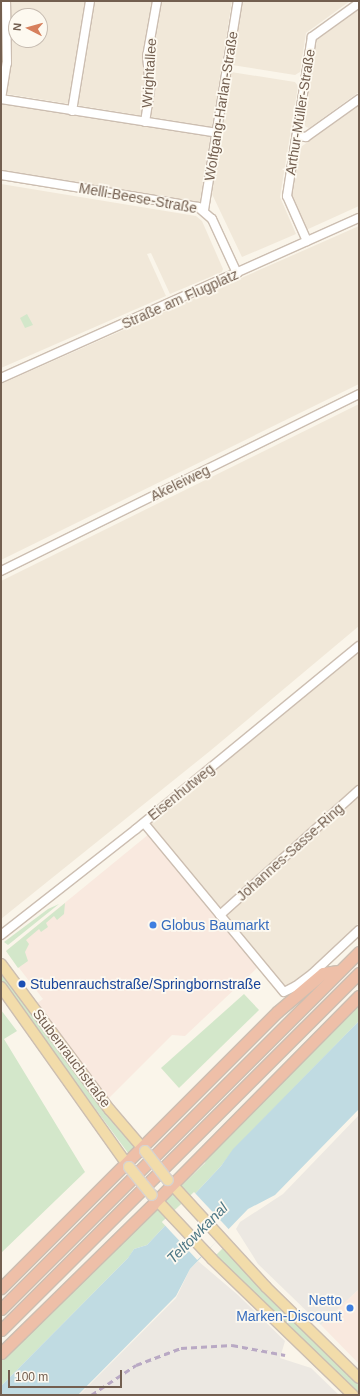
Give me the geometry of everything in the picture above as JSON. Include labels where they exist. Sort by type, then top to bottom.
[{"type":"highway","points":[[1,1309],[359,952]]},
{"type":"highway","points":[[1,1288],[143,1149],[277,1012],[323,974],[339,971]]},
{"type":"highway","points":[[1,1330],[359,973]]},
{"type":"highway","points":[[1,1353],[158,1202],[170,1183],[359,996]]},
{"type":"main road","name":"Stubenrauchstraße","points":[[1,964],[110,1110],[170,1183]]},
{"type":"main road","name":"Stubenrauchstraße","points":[[1,987],[127,1164],[158,1202],[212,1259],[353,1395]]},
{"type":"main road","points":[[170,1183],[271,1292],[359,1378]]},
{"type":"street","name":"Wrightallee","points":[[6,1],[7,63],[1,99],[217,133]]},
{"type":"street","points":[[72,111],[90,1]]},
{"type":"street","name":"Wrightallee","points":[[145,122],[150,89],[147,57],[157,1]]},
{"type":"street","name":"Wolfgang-Harlan-Straße","points":[[204,210],[238,1]]},
{"type":"street","name":"Arthur-Müller-Straße","points":[[307,241],[287,196],[312,37],[359,3]]},
{"type":"street","points":[[297,136],[306,138],[359,99]]},
{"type":"street","name":"Melli-Beese-Straße","points":[[1,175],[191,206],[204,210],[212,219],[237,274]]},
{"type":"street","name":"Straße am Flugplatz","points":[[1,378],[237,274],[359,218]]},
{"type":"street","name":"Akeleiweg","points":[[1,571],[359,394]]},
{"type":"street","name":"Eisenhutweg","points":[[1,935],[144,822],[359,646]]},
{"type":"street","name":"Johannes-Sasse-Ring","points":[[220,915],[359,790]]},
{"type":"street","points":[[144,822],[284,992],[296,986],[312,974],[359,930]]},
{"type":"shaded area","points":[[1,1],[232,1],[212,127],[1,93]]},
{"type":"shaded area","points":[[350,1],[306,33],[300,72],[295,75],[232,65],[242,2]]},
{"type":"shaded area","points":[[359,8],[359,92],[309,128],[306,127],[302,122],[315,41]]},
{"type":"shaded area","points":[[231,72],[295,82],[298,86],[280,197],[296,234],[242,257],[212,194]]},
{"type":"shaded area","points":[[1,103],[210,136],[200,202],[1,171]]},
{"type":"shaded area","points":[[359,105],[359,206],[306,230],[291,195],[298,149]]},
{"type":"shaded area","points":[[1,184],[196,216],[202,221],[223,269],[222,272],[170,294],[151,253],[147,254],[166,296],[1,368]]},
{"type":"shaded area","points":[[359,226],[359,384],[1,560],[1,384]]},
{"type":"shaded area","points":[[359,404],[359,626],[210,751],[1,919],[1,581]]},
{"type":"shaded area","points":[[359,651],[359,788],[221,910],[151,824],[152,820]]},
{"type":"shaded area","points":[[359,792],[359,923],[295,985],[284,989],[224,915]]},
{"type":"shaded area","points":[[149,834],[258,967],[185,1036],[172,1035],[107,1100],[36,1004],[43,999],[6,951]]},
{"type":"shaded area","points":[[359,1115],[359,1289],[321,1325],[258,1264],[236,1229],[240,1222],[283,1194]]},
{"type":"shaded area","points":[[198,1261],[238,1295],[285,1341],[280,1358],[311,1368],[339,1395],[79,1395],[176,1298],[190,1269]]},
{"type":"shaded area","name":"Netto Marken-Discount","points":[[359,1289],[359,1364],[321,1325]]},
{"type":"green space","points":[[27,314],[33,325],[25,328],[20,318]]},
{"type":"green space","points":[[65,903],[64,914],[57,920],[54,916],[46,923],[48,927],[41,932],[39,929],[26,940],[29,944],[25,952],[28,961],[18,968],[6,951]]},
{"type":"green space","points":[[59,904],[8,945],[4,942],[48,909]]},
{"type":"green space","points":[[1,974],[136,1146],[128,1153],[1,981]]},
{"type":"green space","points":[[244,994],[259,1010],[179,1088],[161,1068]]},
{"type":"green space","points":[[359,1003],[359,1021],[234,1149],[221,1166],[147,1245],[134,1249],[129,1257],[1,1386],[1,1360],[205,1163],[207,1155]]},
{"type":"green space","points":[[1,1010],[17,1031],[4,1039],[85,1172],[1,1253]]},
{"type":"green space","points":[[223,1248],[359,1383],[359,1395],[214,1257]]},
{"type":"water","name":"Teltowkanal","points":[[359,1021],[359,1109],[275,1195],[248,1209],[190,1269],[176,1296],[78,1395],[1,1395],[1,1386],[128,1258],[134,1249],[147,1245],[221,1166],[233,1149]]},
{"type":"pier","points":[[194,1192],[229,1230],[197,1260],[162,1222]]},
{"type":"railway","points":[[91,1395],[136,1365],[181,1348],[232,1345],[285,1355]]},
{"type":"place","name":"Globus Baumarkt","points":[[153,925]]},
{"type":"place","name":"Stubenrauchstraße/Springbornstraße","points":[[22,984]]},
{"type":"place","name":"Netto Marken-Discount","points":[[350,1308]]}]
